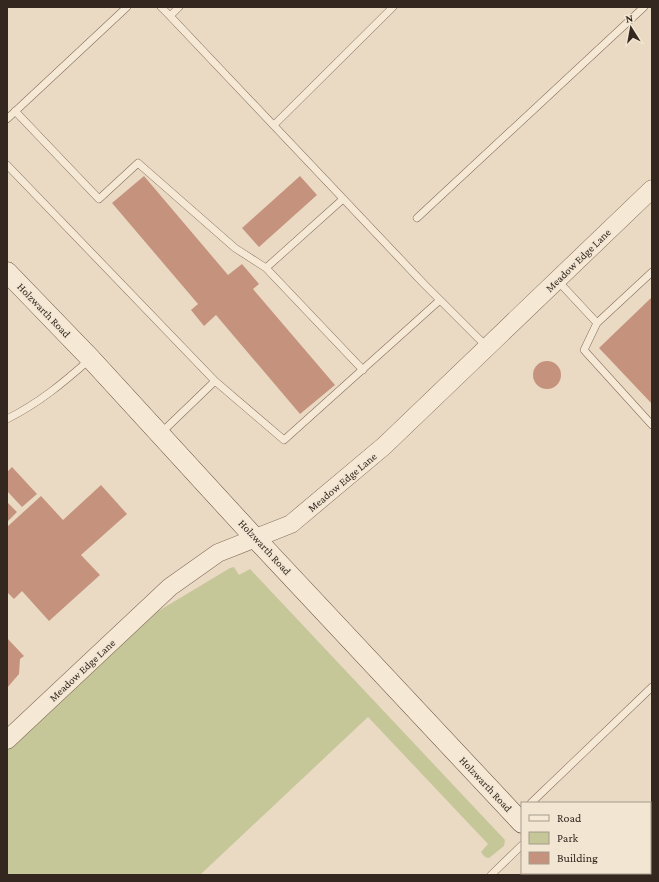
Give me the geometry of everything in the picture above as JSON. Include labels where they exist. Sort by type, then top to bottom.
[{"type":"main road","name":"Holzwarth Road","points":[[7,272],[91,358],[255,538],[520,817]]},
{"type":"street","name":"Meadow Edge Lane","points":[[7,740],[170,587],[218,553],[291,524],[384,446],[652,189]]},
{"type":"lane","points":[[7,119],[127,7]]},
{"type":"lane","points":[[161,7],[343,199],[487,347]]},
{"type":"lane","points":[[170,16],[179,7]]},
{"type":"lane","points":[[274,125],[393,7]]},
{"type":"lane","points":[[417,218],[644,7]]},
{"type":"lane","points":[[15,111],[99,199],[138,163],[235,248],[266,268],[362,370]]},
{"type":"lane","points":[[7,165],[215,381],[284,440],[440,300]]},
{"type":"lane","points":[[266,268],[343,199]]},
{"type":"lane","points":[[652,272],[597,322],[584,350],[652,425]]},
{"type":"lane","points":[[557,280],[597,322]]},
{"type":"lane","points":[[7,419],[36,402],[62,384],[91,358]]},
{"type":"lane","points":[[160,434],[215,381]]},
{"type":"lane","points":[[532,802],[652,687]]},
{"type":"lane","points":[[491,875],[521,846]]},
{"type":"green space","points":[[234,567],[239,575],[250,569],[505,840],[504,846],[489,858],[484,856],[481,852],[488,844],[368,717],[200,875],[7,875],[7,750],[144,621],[230,568]]},
{"type":"building","points":[[144,176],[228,275],[242,264],[259,284],[253,289],[335,385],[300,414],[216,315],[204,326],[191,310],[198,304],[112,203]]},
{"type":"building","points":[[300,176],[317,195],[259,247],[242,228]]},
{"type":"building","points":[[652,297],[652,404],[599,348]]},
{"type":"building","points":[[547,361],[557,365],[561,375],[557,385],[547,389],[537,385],[533,375],[537,365]]},
{"type":"building","points":[[12,467],[37,494],[22,507],[7,491],[7,472]]},
{"type":"building","points":[[101,485],[127,514],[81,555],[100,575],[49,621],[22,591],[14,599],[7,592],[7,527],[41,496],[63,520]]},
{"type":"building","points":[[7,502],[17,512],[7,522]]},
{"type":"building","points":[[7,638],[24,656],[20,659],[19,674],[7,688]]}]
